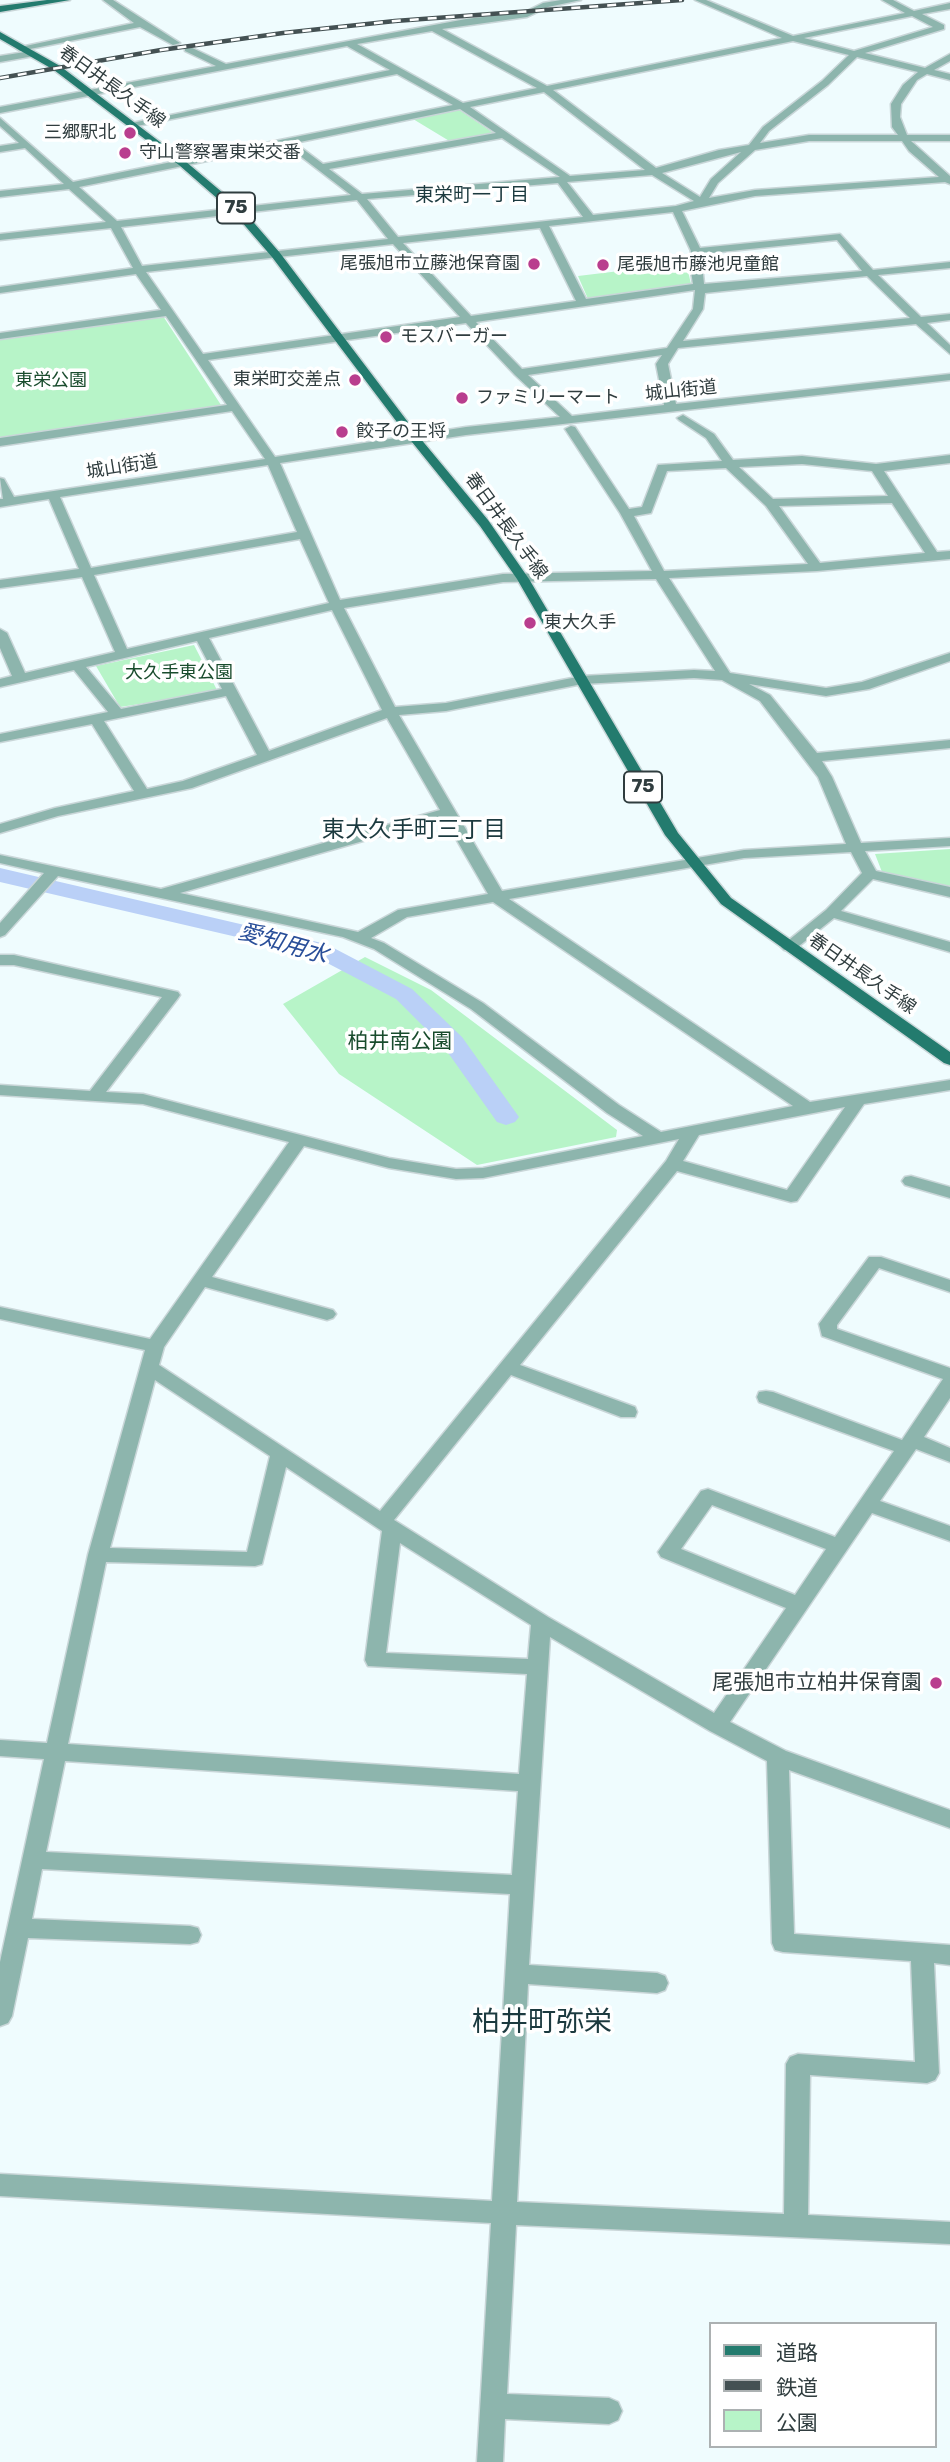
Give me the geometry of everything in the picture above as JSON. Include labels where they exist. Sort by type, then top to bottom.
[{"type":"main road","points":[[0,9],[66,0]]},
{"type":"main road","name":"春日井長久手線","points":[[0,34],[57,68],[182,163],[238,211],[276,255],[416,440],[484,523],[523,579],[672,835],[726,901],[950,1060]]},
{"type":"street","points":[[107,0],[141,24],[176,43]]},
{"type":"street","points":[[0,110],[348,43],[527,14],[546,5],[577,0]]},
{"type":"street","points":[[699,0],[789,37],[950,77]]},
{"type":"street","points":[[702,202],[714,181],[753,146],[766,129],[825,83],[856,53],[941,27],[886,0]]},
{"type":"street","points":[[0,194],[69,186],[950,6]]},
{"type":"street","points":[[20,48],[141,24]]},
{"type":"street","points":[[433,28],[545,88],[654,173],[702,202]]},
{"type":"street","points":[[348,43],[462,106],[566,177],[561,181]]},
{"type":"street","points":[[188,49],[226,67]]},
{"type":"street","points":[[0,59],[31,54]]},
{"type":"street","points":[[949,180],[904,139],[897,127],[896,104],[906,87],[925,71],[950,57]]},
{"type":"street","points":[[132,124],[399,71]]},
{"type":"street","points":[[0,121],[114,224],[139,271],[273,461],[336,605],[390,712],[498,898],[807,1108]]},
{"type":"street","points":[[321,167],[502,135]]},
{"type":"street","points":[[0,237],[360,197],[654,173],[722,152],[809,138],[950,138]]},
{"type":"street","points":[[287,141],[360,197],[395,240],[468,319],[570,424],[626,513],[660,575],[725,676],[765,698],[813,758],[825,777],[855,847],[870,874],[950,892]]},
{"type":"street","points":[[0,149],[27,145]]},
{"type":"street","points":[[0,290],[395,240],[676,209],[755,193],[949,180]]},
{"type":"street","points":[[561,181],[590,219]]},
{"type":"street","points":[[671,410],[662,364],[698,309],[700,288],[694,259],[696,251],[676,209]]},
{"type":"street","points":[[543,224],[582,302]]},
{"type":"street","points":[[696,251],[840,237],[870,273],[950,351]]},
{"type":"street","points":[[201,358],[582,302],[700,288],[950,265]]},
{"type":"street","points":[[0,336],[170,312]]},
{"type":"street","points":[[519,373],[672,348],[950,317]]},
{"type":"street","name":"城山街道","points":[[5,502],[416,440],[570,424],[950,377]]},
{"type":"street","name":"城山街道","points":[[570,424],[683,418],[950,387]]},
{"type":"street","points":[[0,442],[234,407]]},
{"type":"street","points":[[683,418],[710,436],[731,466],[770,503],[817,566]]},
{"type":"street","points":[[626,513],[647,510],[662,468],[802,460],[876,468],[950,459]]},
{"type":"street","points":[[876,468],[933,556]]},
{"type":"street","points":[[0,482],[5,502]]},
{"type":"street","points":[[53,495],[123,655]]},
{"type":"street","points":[[770,503],[898,499]]},
{"type":"street","points":[[0,584],[88,572],[305,534]]},
{"type":"street","points":[[0,683],[336,605],[503,578],[660,575],[950,555]]},
{"type":"street","points":[[0,634],[20,678]]},
{"type":"street","points":[[202,638],[265,756]]},
{"type":"street","points":[[0,829],[55,812],[187,785],[390,712],[446,707],[582,680],[694,674],[725,676],[825,692],[864,686],[950,657]]},
{"type":"street","points":[[78,666],[117,714]]},
{"type":"street","points":[[0,738],[232,691]]},
{"type":"street","points":[[96,719],[143,794]]},
{"type":"street","points":[[813,758],[950,744]]},
{"type":"street","points":[[163,892],[449,812]]},
{"type":"street","points":[[359,938],[403,913],[692,862],[744,854],[950,842]]},
{"type":"street","points":[[0,859],[284,919],[359,938],[379,946],[477,1006],[613,1109],[657,1137]]},
{"type":"street","points":[[4,927],[52,872]]},
{"type":"street","points":[[789,947],[831,912],[870,874]]},
{"type":"street","points":[[831,912],[950,947]]},
{"type":"street","points":[[0,960],[14,960],[172,995],[94,1096]]},
{"type":"street","points":[[0,1090],[144,1099],[389,1163],[456,1174],[484,1173],[807,1108],[950,1085]]},
{"type":"street","points":[[673,1164],[791,1197],[860,1098]]},
{"type":"street","points":[[538,1667],[375,1660],[387,1525],[508,1367],[673,1164],[693,1130]]},
{"type":"street","points":[[0,2016],[8,1951],[20,1928],[55,1750],[98,1555],[148,1366],[155,1346],[301,1138]]},
{"type":"street","points":[[911,1181],[950,1193]]},
{"type":"street","points":[[950,1286],[875,1261],[828,1324],[828,1332],[950,1375]]},
{"type":"street","points":[[200,1280],[327,1314]]},
{"type":"street","points":[[0,1312],[155,1346]]},
{"type":"street","points":[[148,1366],[387,1525],[541,1622],[717,1725],[778,1757],[950,1819]]},
{"type":"street","points":[[508,1367],[628,1412]]},
{"type":"street","points":[[717,1725],[950,1384]]},
{"type":"street","points":[[766,1397],[910,1445],[950,1455]]},
{"type":"street","points":[[98,1555],[255,1559],[280,1453]]},
{"type":"street","points":[[797,1605],[668,1552],[708,1496],[838,1546]]},
{"type":"street","points":[[867,1503],[950,1534]]},
{"type":"street","points":[[490,2462],[522,1885],[541,1622]]},
{"type":"street","points":[[0,1748],[531,1783]]},
{"type":"street","points":[[778,1757],[783,1943],[950,1955]]},
{"type":"street","points":[[33,1860],[522,1885]]},
{"type":"street","points":[[20,1928],[190,1935]]},
{"type":"street","points":[[796,2226],[797,2064],[927,2073],[922,1952]]},
{"type":"street","points":[[518,1974],[657,1983]]},
{"type":"street","points":[[0,2185],[950,2234]]},
{"type":"street","points":[[494,2406],[609,2411]]},
{"type":"green space","points":[[458,109],[495,134],[451,142],[413,119]]},
{"type":"green space","points":[[686,263],[691,284],[588,299],[578,276]]},
{"type":"green space","name":"東栄公園","points":[[163,316],[221,405],[0,438],[0,340]]},
{"type":"green space","name":"大久手東公園","points":[[194,645],[218,692],[120,707],[96,666]]},
{"type":"green space","points":[[950,849],[950,886],[882,872],[875,854]]},
{"type":"green space","name":"柏井南公園","points":[[365,957],[431,990],[617,1130],[616,1137],[477,1165],[339,1074],[283,1004]]},
{"type":"waterway","name":"愛知用水","points":[[0,875],[318,949],[404,994],[453,1042],[506,1117]]},
{"type":"railway","points":[[0,78],[161,50],[283,33],[395,21],[682,0]]},
{"type":"place","name":"三郷駅北","points":[[130,133]]},
{"type":"place","name":"守山警察署東栄交番","points":[[125,153]]},
{"type":"place","name":"尾張旭市立藤池保育園","points":[[534,264]]},
{"type":"place","name":"尾張旭市藤池児童館","points":[[603,265]]},
{"type":"place","name":"モスバーガー","points":[[386,337]]},
{"type":"place","name":"東栄町交差点","points":[[355,380]]},
{"type":"place","name":"ファミリーマート","points":[[462,398]]},
{"type":"place","name":"餃子の王将","points":[[342,432]]},
{"type":"place","name":"東大久手","points":[[530,623]]},
{"type":"place","name":"尾張旭市立柏井保育園","points":[[936,1683]]},
{"type":"district","name":"東栄町一丁目","points":[[472,196]]},
{"type":"district","name":"東大久手町三丁目","points":[[414,830]]},
{"type":"district","name":"柏井町弥栄","points":[[542,2023]]}]
